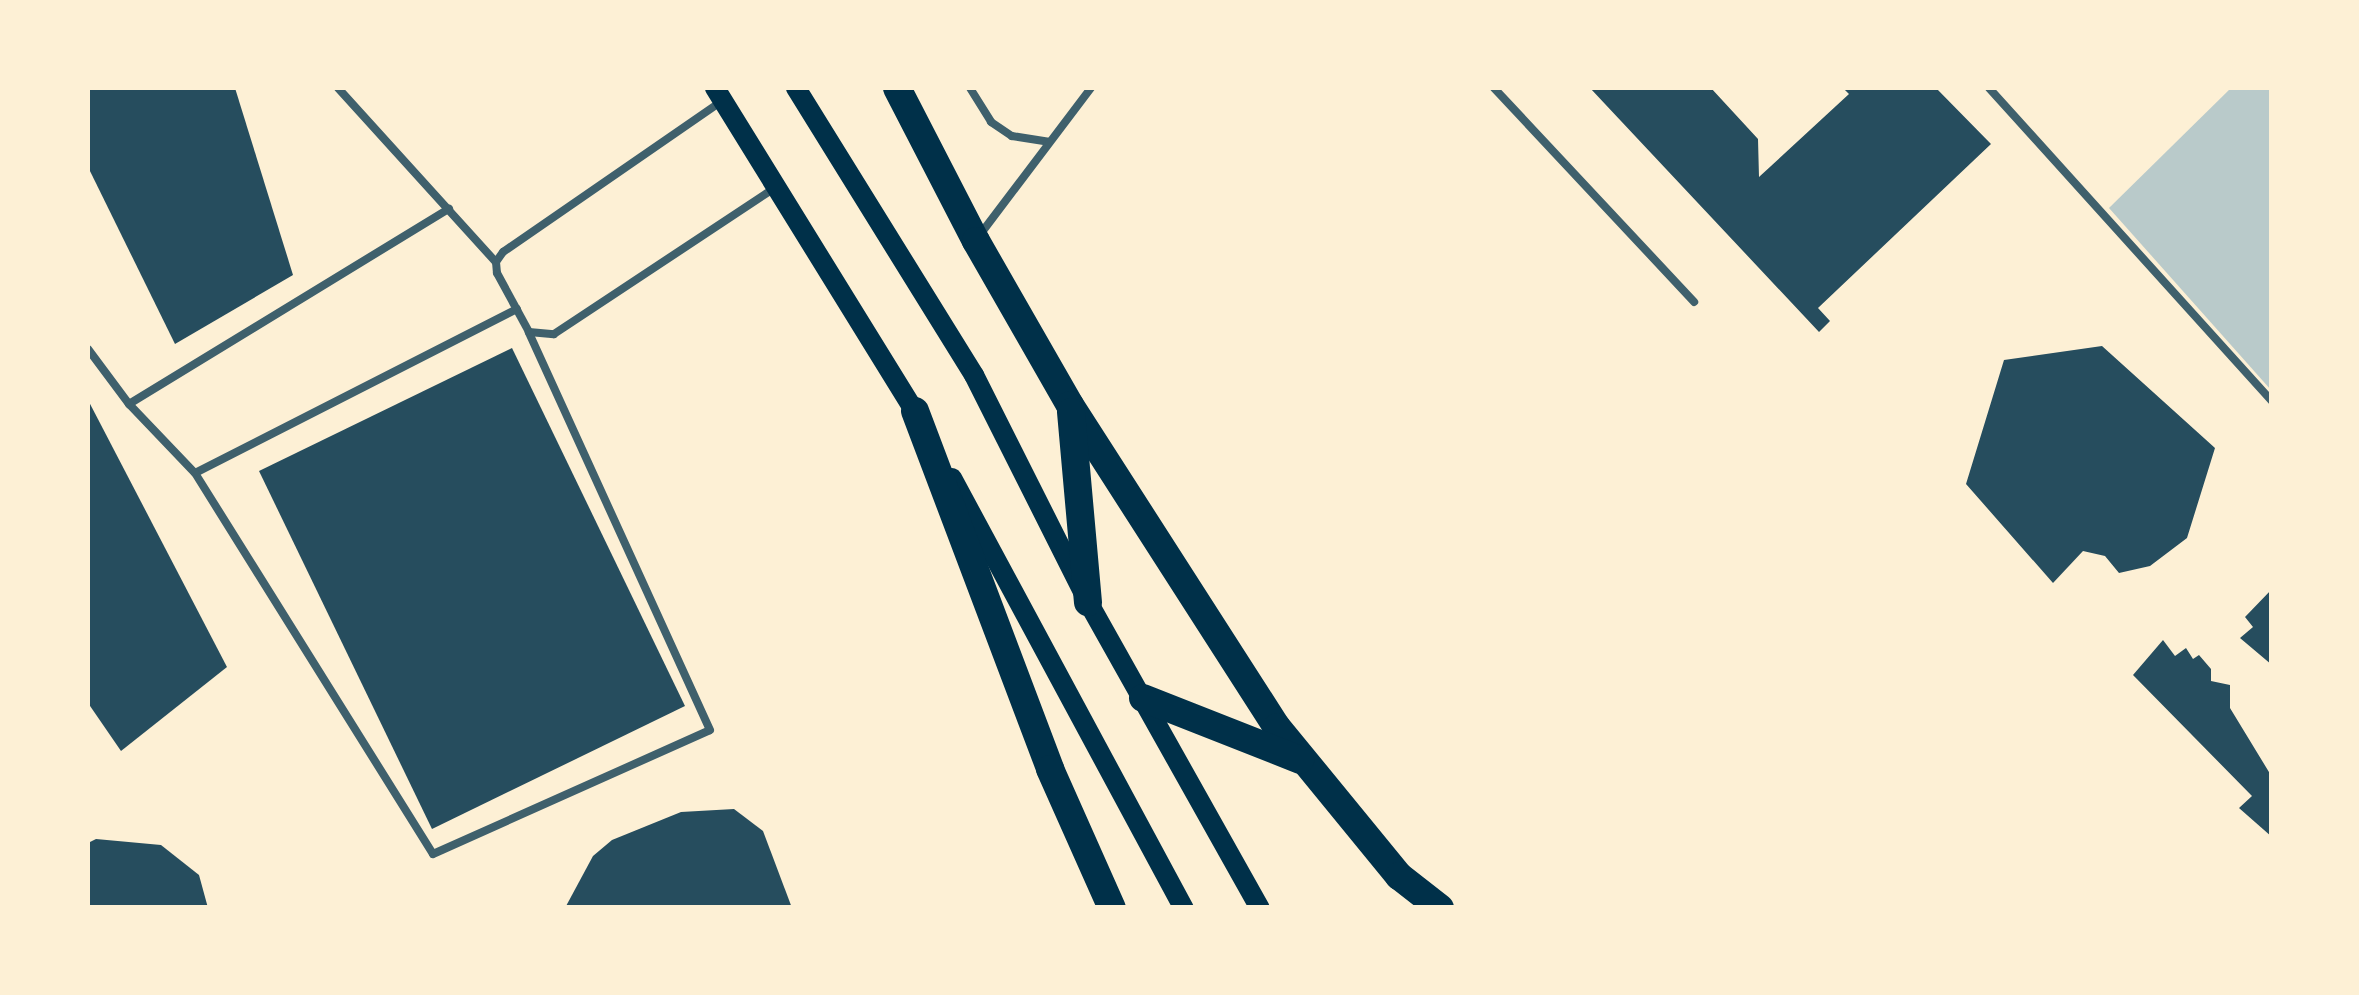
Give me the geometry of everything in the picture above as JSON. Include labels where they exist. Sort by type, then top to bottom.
[{"type":"highway","points":[[897,88],[976,241],[1070,405],[1277,727],[1399,876],[1440,908]]},
{"type":"highway","points":[[1070,405],[1088,602]]},
{"type":"highway","points":[[915,411],[1050,769],[1112,908]]},
{"type":"highway","points":[[1143,698],[1306,762]]},
{"type":"main road","points":[[796,88],[974,376],[1088,602],[1260,908]]},
{"type":"main road","points":[[719,94],[915,411],[1184,908]]},
{"type":"lane","points":[[88,350],[128,404],[195,473],[433,854],[710,730],[529,332],[497,273],[496,262],[338,88]]},
{"type":"lane","points":[[970,88],[991,122],[1012,136],[1049,142]]},
{"type":"lane","points":[[976,241],[1091,88]]},
{"type":"lane","points":[[1494,88],[1694,302]]},
{"type":"lane","points":[[1989,88],[2272,401]]},
{"type":"lane","points":[[496,262],[510,245],[719,94]]},
{"type":"lane","points":[[529,332],[554,334],[775,188]]},
{"type":"lane","points":[[128,404],[449,209]]},
{"type":"lane","points":[[195,473],[517,309]]},
{"type":"shaded area","points":[[2231,88],[2271,88],[2271,390],[2109,208]]},
{"type":"building","points":[[88,88],[235,88],[293,275],[175,344],[88,167]]},
{"type":"building","points":[[1590,88],[1711,88],[1758,139],[1759,177],[1849,94],[1843,88],[1936,88],[1991,144],[1818,308],[1830,321],[1819,332]]},
{"type":"building","points":[[2102,346],[2215,448],[2187,538],[2150,566],[2119,573],[2105,556],[2083,551],[2053,583],[1966,484],[2004,360]]},
{"type":"building","points":[[512,348],[685,706],[432,829],[259,471]]},
{"type":"building","points":[[88,400],[227,667],[121,751],[88,703]]},
{"type":"building","points":[[2272,589],[2272,665],[2240,638],[2253,627],[2245,617]]},
{"type":"building","points":[[2163,640],[2175,656],[2186,648],[2193,659],[2199,655],[2211,669],[2211,681],[2230,685],[2230,708],[2272,777],[2272,837],[2239,808],[2252,796],[2133,675]]},
{"type":"building","points":[[734,809],[763,831],[792,908],[565,908],[593,856],[612,840],[681,812]]},
{"type":"building","points":[[96,839],[161,845],[199,875],[208,908],[88,908],[88,843]]}]
